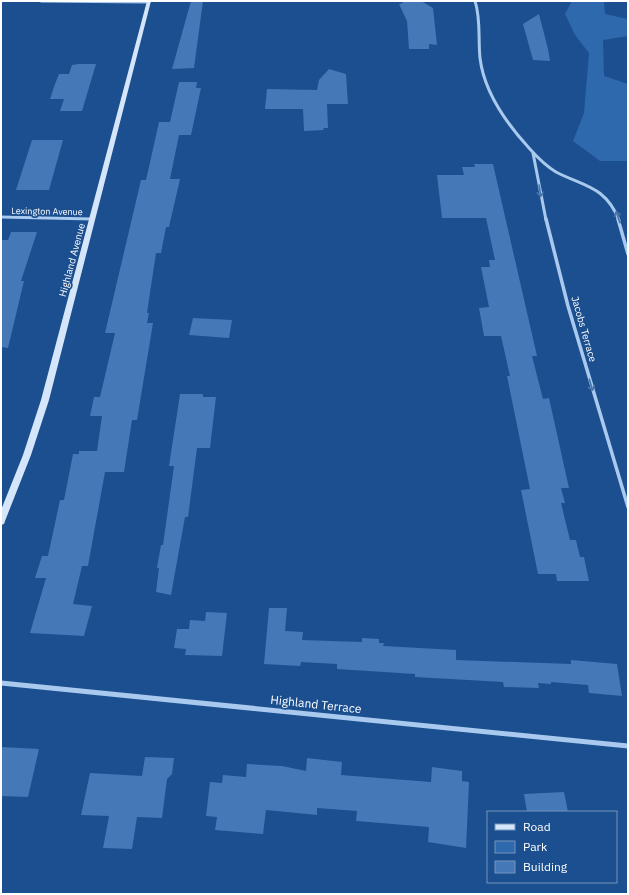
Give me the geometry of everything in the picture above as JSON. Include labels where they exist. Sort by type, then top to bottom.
[{"type":"street","points":[[41,1],[149,2]]},
{"type":"street","name":"Jacobs Terrace","points":[[475,1],[478,10],[483,72],[494,100],[533,153],[558,173],[587,184],[602,193],[612,203],[621,224],[628,254]]},
{"type":"street","name":"Highland Avenue","points":[[1,521],[27,455],[45,400],[149,2]]},
{"type":"street","name":"Jacobs Terrace","points":[[533,153],[537,166],[541,199],[568,306],[628,507]]},
{"type":"street","name":"Lexington Avenue","points":[[1,217],[93,219]]},
{"type":"street","name":"Highland Terrace","points":[[1,683],[628,746]]},
{"type":"green space","points":[[572,1],[604,1],[605,14],[628,19],[628,36],[603,40],[604,76],[628,84],[628,161],[600,161],[573,141],[584,113],[589,53],[575,35],[565,14]]},
{"type":"building","points":[[191,1],[203,1],[194,68],[172,69]]},
{"type":"building","points":[[402,1],[421,1],[433,8],[437,45],[429,44],[429,49],[409,49],[407,21],[399,4],[403,3]]},
{"type":"building","points":[[539,14],[550,61],[533,60],[523,24]]},
{"type":"building","points":[[96,64],[82,111],[60,111],[64,99],[50,99],[55,84],[59,74],[69,74],[72,65]]},
{"type":"building","points":[[329,69],[346,74],[348,104],[327,104],[328,128],[323,128],[324,130],[304,131],[303,109],[265,109],[267,89],[317,90],[319,80]]},
{"type":"building","points":[[179,82],[197,82],[196,88],[201,88],[191,135],[179,135],[170,179],[180,179],[169,227],[166,227],[161,253],[156,253],[147,313],[149,313],[147,323],[153,323],[137,420],[132,420],[124,472],[105,472],[88,566],[82,566],[73,604],[92,606],[84,636],[30,633],[46,578],[35,578],[42,556],[48,556],[60,500],[64,500],[73,454],[79,454],[79,451],[97,451],[102,416],[90,416],[94,397],[100,397],[115,333],[105,333],[141,180],[146,180],[159,122],[170,122]]},
{"type":"building","points":[[32,140],[63,140],[49,190],[16,190]]},
{"type":"building","points":[[474,164],[493,164],[537,356],[532,356],[543,399],[549,398],[569,488],[561,488],[565,503],[561,503],[570,540],[576,540],[580,557],[584,557],[589,581],[557,581],[556,574],[538,574],[521,490],[530,489],[507,376],[510,376],[501,336],[484,336],[479,308],[489,307],[481,267],[490,267],[489,260],[495,260],[486,218],[442,218],[437,175],[464,175],[462,167],[475,167]]},
{"type":"building","points":[[11,232],[37,232],[21,281],[24,281],[8,348],[1,347],[1,240],[8,240]]},
{"type":"building","points":[[193,318],[232,320],[229,338],[189,335]]},
{"type":"building","points":[[180,394],[203,394],[203,397],[216,397],[210,448],[197,448],[188,517],[185,517],[171,595],[156,592],[159,568],[157,568],[161,545],[163,545],[174,466],[169,466]]},
{"type":"building","points":[[269,608],[287,608],[285,631],[303,632],[302,640],[362,642],[362,638],[379,639],[379,643],[384,643],[383,646],[456,650],[456,660],[571,664],[571,660],[617,664],[622,696],[589,693],[588,685],[551,682],[551,684],[538,683],[539,688],[504,687],[503,682],[415,677],[415,674],[337,669],[337,664],[301,662],[300,666],[264,664]]},
{"type":"building","points":[[206,612],[227,613],[222,656],[185,655],[186,649],[174,648],[177,629],[189,629],[190,620],[205,621]]},
{"type":"building","points":[[1,747],[39,749],[28,797],[1,796]]},
{"type":"building","points":[[145,757],[174,758],[172,774],[167,779],[162,818],[137,817],[132,849],[103,848],[109,816],[81,815],[90,773],[142,776]]},
{"type":"building","points":[[307,758],[342,762],[341,775],[431,782],[432,767],[462,771],[462,781],[469,782],[466,848],[428,842],[429,827],[356,821],[357,811],[317,808],[317,815],[266,810],[263,834],[215,830],[217,817],[206,816],[210,782],[222,783],[223,775],[246,777],[247,764],[282,766],[306,771]]},
{"type":"building","points":[[564,792],[568,811],[527,811],[524,794]]}]
